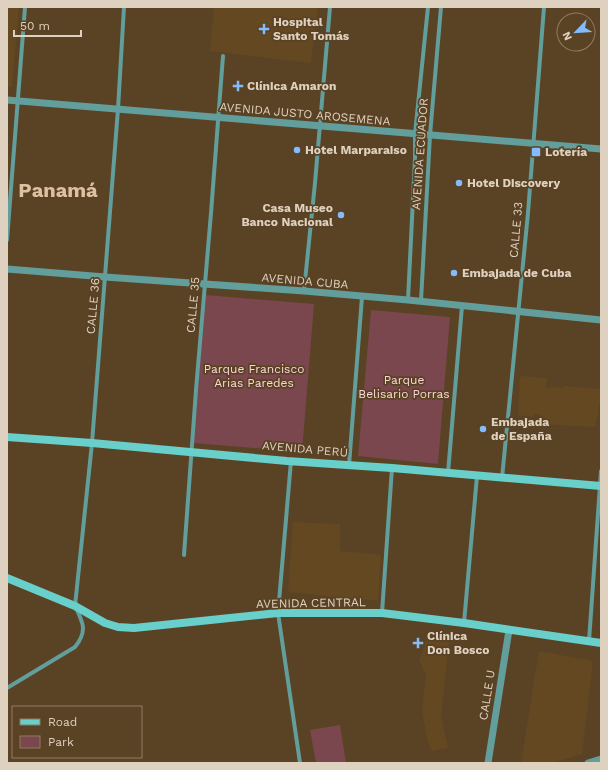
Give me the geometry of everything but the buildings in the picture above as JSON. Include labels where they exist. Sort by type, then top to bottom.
[{"type":"main road","name":"AVENIDA PERÚ","points":[[7,437],[600,486]]},
{"type":"main road","name":"AVENIDA CENTRAL","points":[[7,578],[75,606],[105,622],[118,627],[134,628],[278,613],[382,613],[464,623],[601,643]]},
{"type":"street","points":[[7,240],[24,7]]},
{"type":"street","name":"CALLE 36","points":[[75,606],[92,443],[118,109],[124,7]]},
{"type":"street","points":[[304,291],[316,183],[330,7]]},
{"type":"street","name":"AVENIDA ECUADOR","points":[[408,300],[415,134],[428,7]]},
{"type":"street","name":"AVENIDA ECUADOR","points":[[421,302],[430,135],[440,7]]},
{"type":"street","name":"CALLE 33","points":[[502,478],[534,143],[544,7]]},
{"type":"street","name":"CALLE 35","points":[[184,555],[223,56]]},
{"type":"street","name":"AVENIDA JUSTO AROSEMENA","points":[[7,100],[601,149]]},
{"type":"street","name":"AVENIDA CUBA","points":[[7,269],[304,291],[601,320]]},
{"type":"street","points":[[349,465],[362,297]]},
{"type":"street","points":[[448,473],[462,306]]},
{"type":"street","points":[[291,461],[278,613],[300,763]]},
{"type":"street","points":[[382,613],[392,468]]},
{"type":"street","points":[[589,642],[601,471]]},
{"type":"street","points":[[464,623],[477,475]]},
{"type":"street","points":[[7,688],[75,646],[81,639],[83,631],[82,621],[75,606]]},
{"type":"street","name":"CALLE U","points":[[488,763],[509,630]]},
{"type":"street","points":[[588,763],[601,759]]},
{"type":"shaded area","points":[[7,7],[19,7],[12,87],[7,87]]},
{"type":"shaded area","name":"Hospital Santo Tomás","points":[[214,7],[318,7],[311,63],[210,51]]},
{"type":"shaded area","points":[[520,376],[547,378],[546,388],[563,388],[564,386],[601,389],[595,427],[542,424],[542,415],[534,414],[533,417],[518,415]]},
{"type":"shaded area","points":[[293,522],[340,524],[340,551],[381,555],[378,601],[288,592]]},
{"type":"shaded area","points":[[426,637],[449,642],[441,716],[448,748],[432,751],[427,739],[422,710],[426,675],[419,659],[423,651]]},
{"type":"shaded area","points":[[539,651],[593,661],[582,754],[553,763],[521,763]]},
{"type":"green space","name":"Parque Francisco Arias Paredes","points":[[206,295],[314,304],[302,452],[193,443]]},
{"type":"green space","name":"Parque Belisario Porras","points":[[371,310],[450,317],[438,464],[358,456]]},
{"type":"green space","points":[[340,725],[346,763],[316,763],[310,730]]},
{"type":"place","name":"Hospital Santo Tomás","points":[[264,29]]},
{"type":"place","name":"Clínica Amaron","points":[[238,86]]},
{"type":"place","name":"Hotel Marparaiso","points":[[297,150]]},
{"type":"place","name":"Lotería","points":[[536,152]]},
{"type":"place","name":"Hotel Discovery","points":[[459,183]]},
{"type":"place","name":"Casa Museo Banco Nacional","points":[[341,215]]},
{"type":"place","name":"Embajada de Cuba","points":[[454,273]]},
{"type":"place","name":"Embajada de España","points":[[483,429]]},
{"type":"place","name":"Clínica Don Bosco","points":[[418,643]]},
{"type":"district","name":"Panamá","points":[[58,190]]}]
